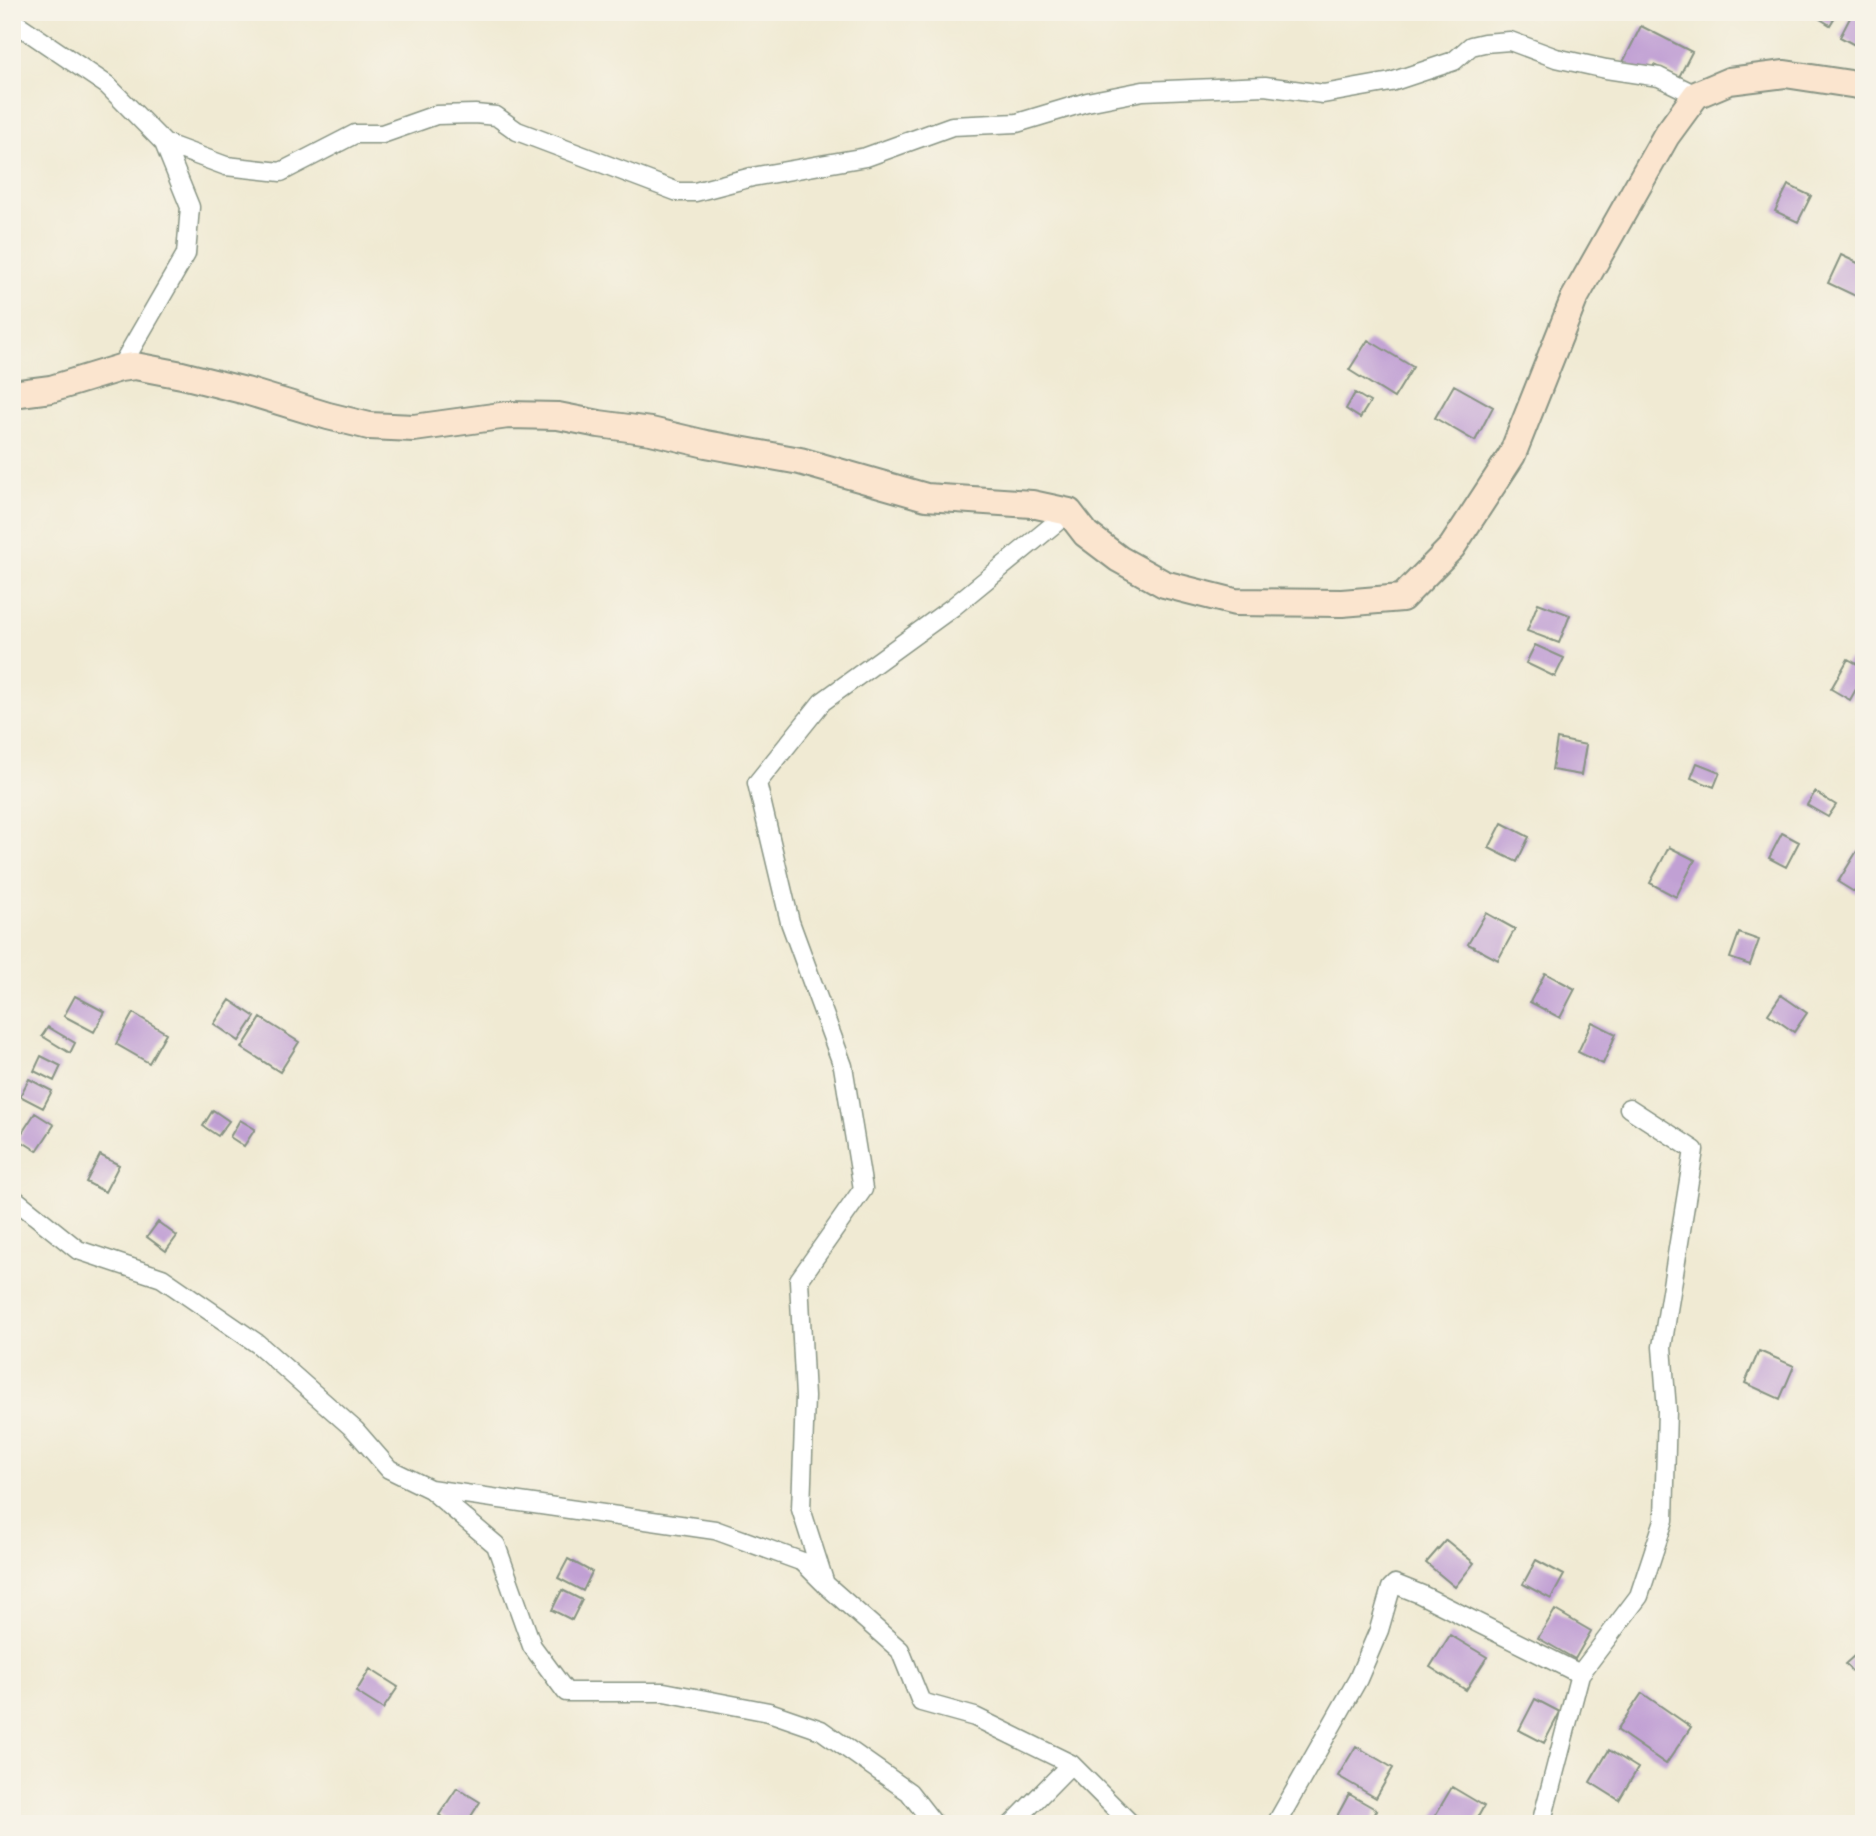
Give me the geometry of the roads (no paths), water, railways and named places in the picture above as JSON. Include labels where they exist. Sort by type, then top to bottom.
[{"type":"street","points":[[12,23],[107,85],[164,143],[190,207],[186,254],[120,368]]},
{"type":"street","points":[[164,143],[226,166],[281,172],[355,134],[382,134],[436,115],[475,114],[496,116],[517,131],[678,192],[695,192],[752,177],[866,157],[952,126],[1017,123],[1087,102],[1143,91],[1265,86],[1323,94],[1391,82],[1454,61],[1471,46],[1484,43],[1510,41],[1556,58],[1659,77],[1696,95]]},
{"type":"street","points":[[12,394],[51,389],[135,366],[246,391],[369,426],[414,428],[508,415],[558,416],[800,461],[926,498],[1032,504],[1069,512],[1086,534],[1119,559],[1164,584],[1235,602],[1342,603],[1402,598],[1452,548],[1512,455],[1574,299],[1665,136],[1696,95],[1729,81],[1785,74],[1864,86]]},
{"type":"street","points":[[825,1584],[801,1509],[804,1397],[799,1280],[863,1189],[843,1066],[790,922],[757,783],[822,702],[953,607],[1069,512]]},
{"type":"street","points":[[1541,1824],[1580,1674],[1639,1596],[1664,1520],[1667,1410],[1662,1346],[1694,1150],[1629,1108]]},
{"type":"street","points":[[12,1196],[78,1250],[162,1278],[258,1344],[355,1430],[389,1469],[430,1489],[496,1545],[532,1646],[566,1692],[664,1692],[769,1712],[821,1730],[909,1792],[934,1824]]},
{"type":"street","points":[[430,1489],[715,1530],[803,1562],[900,1650],[921,1702],[975,1717],[1071,1764],[1131,1824]]},
{"type":"street","points":[[1276,1824],[1358,1679],[1379,1630],[1391,1588],[1395,1584],[1580,1674]]},
{"type":"street","points":[[1012,1824],[1071,1764]]}]
